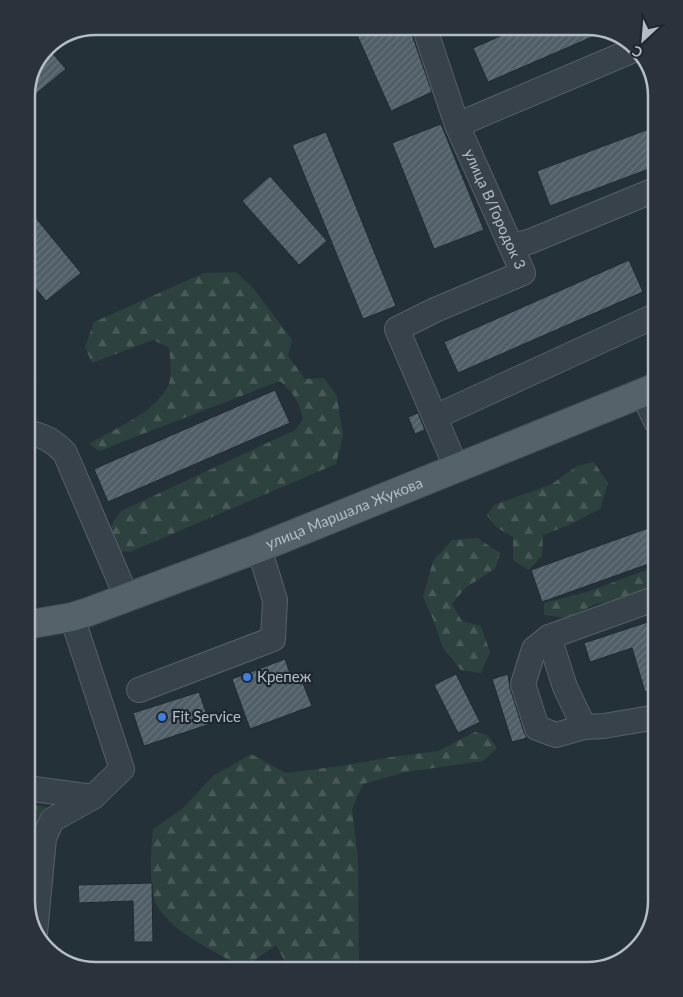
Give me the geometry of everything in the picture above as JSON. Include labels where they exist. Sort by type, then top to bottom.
[{"type":"main road","name":"улица Маршала Жукова","points":[[35,623],[72,617],[259,548],[648,390]]},
{"type":"street","name":"улица В/Городок 3","points":[[427,35],[457,125],[523,273],[435,310],[397,329],[456,467]]},
{"type":"street","points":[[457,125],[618,58]]},
{"type":"street","points":[[512,247],[531,241],[648,192]]},
{"type":"street","points":[[435,417],[648,319]]},
{"type":"street","points":[[35,433],[51,440],[65,453],[127,598]]},
{"type":"street","points":[[139,690],[273,639],[275,600],[259,548]]},
{"type":"street","points":[[648,601],[549,637],[534,649],[523,684],[537,728],[556,734],[584,727],[604,726],[648,719]]},
{"type":"street","points":[[37,915],[44,838],[52,820],[93,797],[122,769],[72,617]]},
{"type":"street","points":[[549,637],[565,687],[584,727]]},
{"type":"street","points":[[35,789],[93,797]]},
{"type":"green space","points":[[236,272],[254,289],[292,340],[288,356],[305,379],[324,378],[337,396],[343,436],[336,464],[130,552],[114,551],[111,530],[114,521],[121,511],[295,430],[303,420],[295,398],[280,381],[99,451],[89,444],[142,414],[160,398],[169,384],[171,374],[168,347],[153,340],[92,363],[85,347],[94,322],[204,273]]},
{"type":"green space","points":[[594,462],[608,483],[600,509],[567,526],[543,535],[542,556],[529,570],[513,560],[513,537],[496,527],[487,515],[494,505],[552,484],[577,466]]},
{"type":"green space","points":[[477,538],[500,553],[495,569],[466,587],[452,604],[462,621],[481,626],[490,652],[481,673],[461,670],[443,648],[423,597],[433,561],[452,540]]},
{"type":"green space","points":[[648,569],[648,590],[634,598],[596,604],[567,618],[544,615],[544,603],[587,592]]},
{"type":"green space","points":[[475,732],[488,735],[497,748],[483,761],[406,772],[363,784],[352,809],[358,858],[359,962],[285,962],[276,945],[252,962],[235,962],[192,939],[159,909],[154,898],[151,881],[153,829],[183,808],[213,776],[251,754],[286,773],[438,751]]},
{"type":"green space","points":[[35,804],[48,808],[35,840]]},
{"type":"building","points":[[357,35],[412,35],[432,92],[391,111]]},
{"type":"building","points":[[503,35],[595,36],[488,82],[473,48]]},
{"type":"building","points":[[53,54],[66,69],[35,95],[41,69]]},
{"type":"building","points":[[441,124],[484,230],[434,249],[392,143]]},
{"type":"building","points":[[648,129],[648,169],[550,206],[537,171]]},
{"type":"building","points":[[326,132],[396,306],[363,319],[292,145]]},
{"type":"building","points":[[270,176],[327,241],[299,265],[242,201]]},
{"type":"building","points":[[35,217],[81,273],[46,301],[35,288]]},
{"type":"building","points":[[629,260],[643,292],[458,373],[444,342]]},
{"type":"building","points":[[275,390],[290,423],[108,502],[94,469]]},
{"type":"building","points":[[418,413],[425,430],[415,434],[408,417]]},
{"type":"building","points":[[648,528],[648,564],[542,602],[531,570]]},
{"type":"building","points":[[648,622],[648,691],[645,692],[632,648],[590,662],[584,643]]},
{"type":"building","points":[[285,659],[292,679],[300,676],[312,706],[250,729],[232,679]]},
{"type":"building","points":[[456,674],[480,722],[458,733],[434,685]]},
{"type":"building","points":[[508,674],[510,688],[527,738],[512,742],[492,679]]},
{"type":"building","points":[[199,692],[210,724],[144,746],[133,713]]},
{"type":"building","points":[[152,883],[153,942],[134,942],[133,901],[79,903],[78,885]]},
{"type":"place","name":"Крепеж","points":[[247,677]]},
{"type":"place","name":"Fit Service","points":[[162,717]]}]
